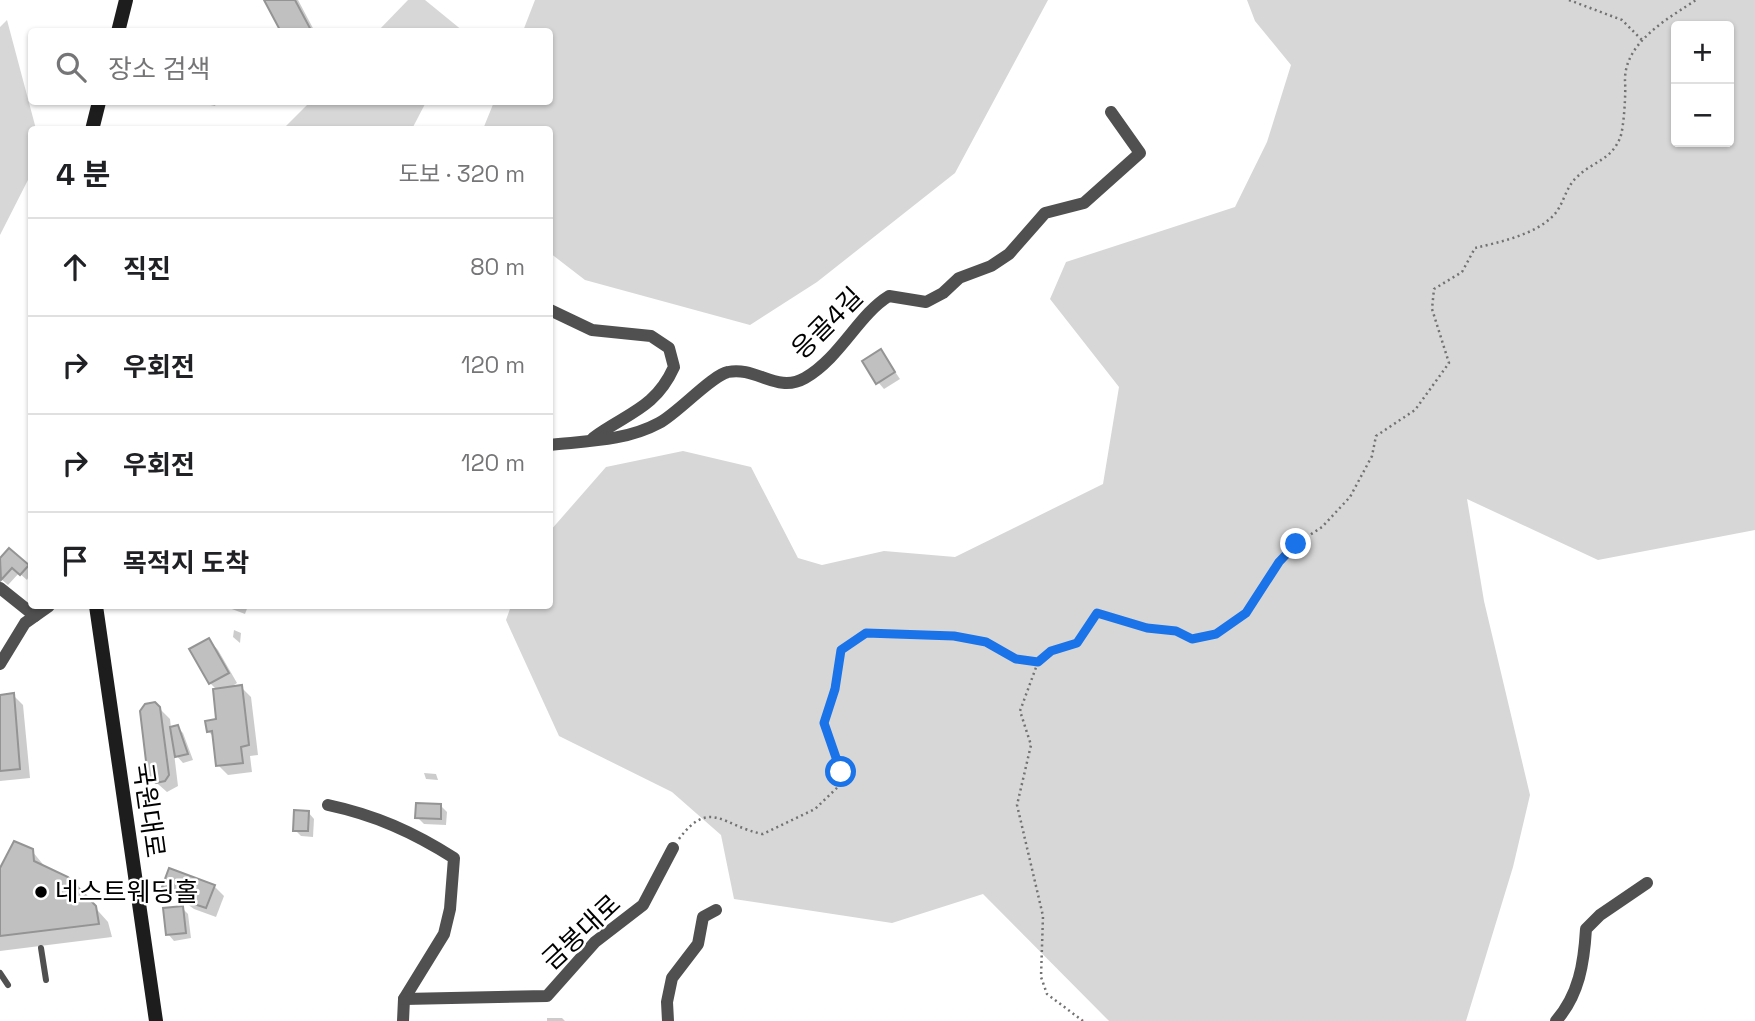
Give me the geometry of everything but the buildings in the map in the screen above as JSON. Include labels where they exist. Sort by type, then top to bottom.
[{"type":"street","points":[[119,28],[126,0]]},
{"type":"street","points":[[93,126],[98,105]]},
{"type":"street","name":"응골4길","points":[[553,445],[628,435],[660,422],[725,372],[741,371],[785,384],[803,379],[820,368],[858,330],[875,304],[889,296],[926,302],[943,293],[959,278],[991,266],[1009,254],[1045,213],[1084,203],[1140,153],[1111,112]]},
{"type":"street","name":"응골4길","points":[[553,311],[592,330],[651,336],[669,348],[674,368],[665,386],[651,402],[617,420],[590,440]]},
{"type":"street","points":[[0,588],[35,616]]},
{"type":"street","points":[[0,664],[25,623],[45,609]]},
{"type":"street","name":"국원대로","points":[[96,609],[156,1021]]},
{"type":"street","points":[[327,805],[368,814],[401,828],[454,858],[450,909],[444,934],[404,999],[403,1021]]},
{"type":"street","name":"금봉대로","points":[[404,999],[547,996],[596,942],[643,905],[673,848]]},
{"type":"street","points":[[1556,1021],[1575,995],[1585,954],[1586,929],[1600,915],[1647,883]]},
{"type":"street","points":[[668,1021],[672,978],[698,944],[703,917],[716,910]]},
{"type":"lane","points":[[41,948],[46,980]]},
{"type":"lane","points":[[0,973],[8,985]]},
{"type":"path","points":[[1569,0],[1622,20],[1642,40]]},
{"type":"path","points":[[1083,1021],[1047,994],[1041,977],[1042,916],[1017,805],[1031,745],[1020,711],[1038,662],[1051,651],[1077,643],[1097,613],[1147,628],[1176,631],[1192,639],[1216,634],[1246,613],[1279,562],[1296,544],[1322,527],[1350,497],[1372,456],[1376,436],[1415,410],[1449,363],[1432,309],[1434,289],[1462,272],[1475,248],[1530,231],[1554,215],[1569,183],[1613,153],[1622,135],[1622,113],[1627,91],[1625,78],[1642,40],[1696,0]]},
{"type":"path","points":[[673,848],[694,820],[724,818],[739,827],[763,834],[816,809],[838,790],[841,772],[824,723],[835,689],[841,650],[866,633],[979,639],[1016,659],[1038,662]]},
{"type":"shaded area","points":[[408,0],[425,0],[459,28],[381,28]]},
{"type":"shaded area","points":[[535,0],[1048,0],[955,173],[817,282],[750,325],[585,280],[553,255],[553,126],[484,126],[493,105],[553,105],[553,28],[524,28]]},
{"type":"shaded area","points":[[1247,0],[1755,0],[1755,530],[1598,560],[1467,499],[1484,601],[1530,795],[1513,867],[1466,1021],[1109,1021],[983,894],[892,923],[734,899],[721,835],[672,792],[559,736],[506,620],[510,609],[553,609],[553,528],[606,467],[683,451],[751,467],[798,558],[822,565],[884,551],[955,557],[1103,484],[1119,387],[1050,299],[1066,262],[1235,207],[1267,142],[1291,65],[1255,21]]},
{"type":"shaded area","points":[[7,20],[35,126],[28,126],[28,180],[0,235],[0,27]]},
{"type":"shaded area","points":[[307,105],[424,105],[414,126],[286,126]]},
{"type":"place","name":"네스트웨딩홀","points":[[41,892]]},
{"type":"route","points":[[841,772],[825,733],[824,723],[835,689],[841,650],[866,633],[979,639],[1016,659],[1038,662],[1051,651],[1065,649],[1077,643],[1097,613],[1147,628],[1176,631],[1192,639],[1201,638],[1216,634],[1246,613],[1279,562],[1296,544]]}]
